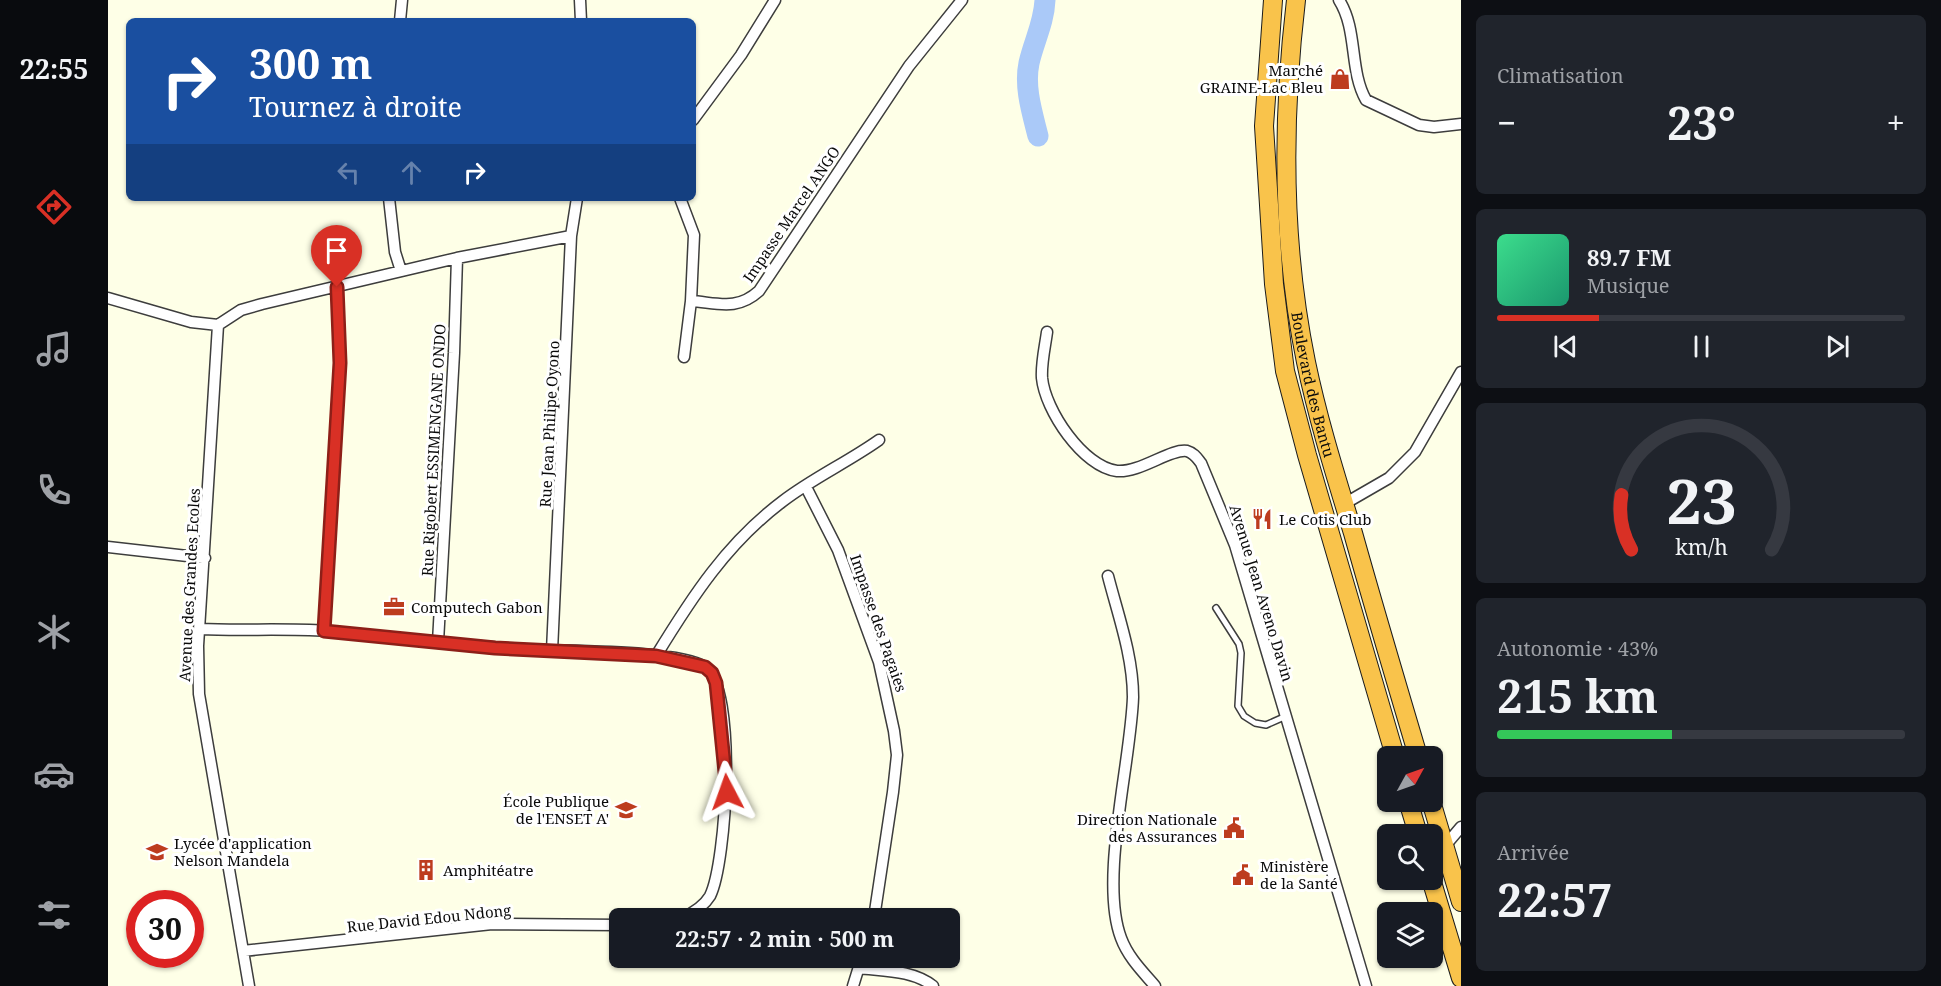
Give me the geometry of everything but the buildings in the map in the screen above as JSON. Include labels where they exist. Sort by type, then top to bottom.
[{"type":"highway","name":"Boulevard des Bantu","points":[[1273,0],[1264,126],[1274,284],[1285,371],[1307,455],[1392,746]]},
{"type":"highway","name":"Boulevard des Bantu","points":[[1296,0],[1291,39],[1287,168],[1295,277],[1306,361],[1344,504],[1415,746]]},
{"type":"highway","points":[[1434,812],[1461,902]]},
{"type":"highway","points":[[1434,890],[1461,978]]},
{"type":"street","points":[[399,0],[400,18]]},
{"type":"street","points":[[580,0],[581,18]]},
{"type":"street","points":[[696,116],[741,55],[775,0]]},
{"type":"street","name":"Impasse Marcel ANGO","points":[[691,301],[734,305],[748,301],[759,291],[909,66],[962,0]]},
{"type":"street","points":[[1339,0],[1347,14],[1359,84],[1366,100],[1419,124],[1434,127],[1461,124]]},
{"type":"street","points":[[389,201],[395,252],[401,271]]},
{"type":"street","name":"Rue Jean Philipe Oyono","points":[[552,651],[571,236],[577,201]]},
{"type":"street","points":[[681,201],[694,235],[691,301],[684,357]]},
{"type":"street","points":[[108,298],[191,322],[218,324],[241,310],[457,258],[571,236]]},
{"type":"street","name":"Rue Rigobert ESSIMENGANE ONDO","points":[[438,642],[457,258]]},
{"type":"street","points":[[324,631],[340,363],[337,287]]},
{"type":"street","name":"Avenue des Grandes Ecoles","points":[[218,324],[200,629],[199,694],[249,986]]},
{"type":"street","name":"Avenue Jean Aveno Davin","points":[[1047,332],[1042,368],[1045,392],[1071,440],[1086,456],[1103,467],[1116,471],[1143,466],[1180,451],[1193,453],[1201,463],[1234,545],[1366,986]]},
{"type":"street","points":[[1344,504],[1389,478],[1415,453],[1461,372]]},
{"type":"street","points":[[656,656],[701,584],[727,551],[766,515],[879,440]]},
{"type":"street","name":"Impasse des Pagaies","points":[[806,487],[838,550],[879,662],[894,731],[897,755],[894,792],[876,908]]},
{"type":"street","points":[[108,547],[205,558]]},
{"type":"street","points":[[1108,576],[1130,660],[1133,697],[1114,866],[1116,911],[1121,939],[1130,956],[1155,986]]},
{"type":"street","points":[[200,629],[324,631],[552,651],[656,656],[705,667],[712,673],[716,683],[721,710],[727,792],[723,844],[710,895],[698,908]]},
{"type":"street","points":[[1444,847],[1461,827]]},
{"type":"street","name":"Rue David Edou Ndong","points":[[243,951],[492,924],[609,925]]},
{"type":"street","points":[[853,986],[859,968]]},
{"type":"street","points":[[886,968],[923,978],[933,986]]},
{"type":"lane","points":[[1216,608],[1239,644],[1241,653],[1238,706],[1244,716],[1255,723],[1266,725],[1284,717]]},
{"type":"waterway","points":[[1038,136],[1027,81],[1029,63],[1043,16],[1045,0]]},
{"type":"place","name":"Marché GRAINE-Lac Bleu","points":[[1340,79]]},
{"type":"place","name":"Le Cotis Club","points":[[1262,519]]},
{"type":"place","name":"Computech Gabon","points":[[394,607]]},
{"type":"place","name":"École Publique de l'ENSET A'","points":[[626,810]]},
{"type":"place","name":"Direction Nationale des Assurances","points":[[1234,828]]},
{"type":"place","name":"Lycée d'application Nelson Mandela","points":[[157,852]]},
{"type":"place","name":"Amphitéatre","points":[[426,870]]},
{"type":"place","name":"Ministère de la Santé","points":[[1243,875]]},
{"type":"route","points":[[337,287],[340,363],[324,631],[495,648],[656,656],[695,663],[712,673],[719,695],[727,792]]}]
